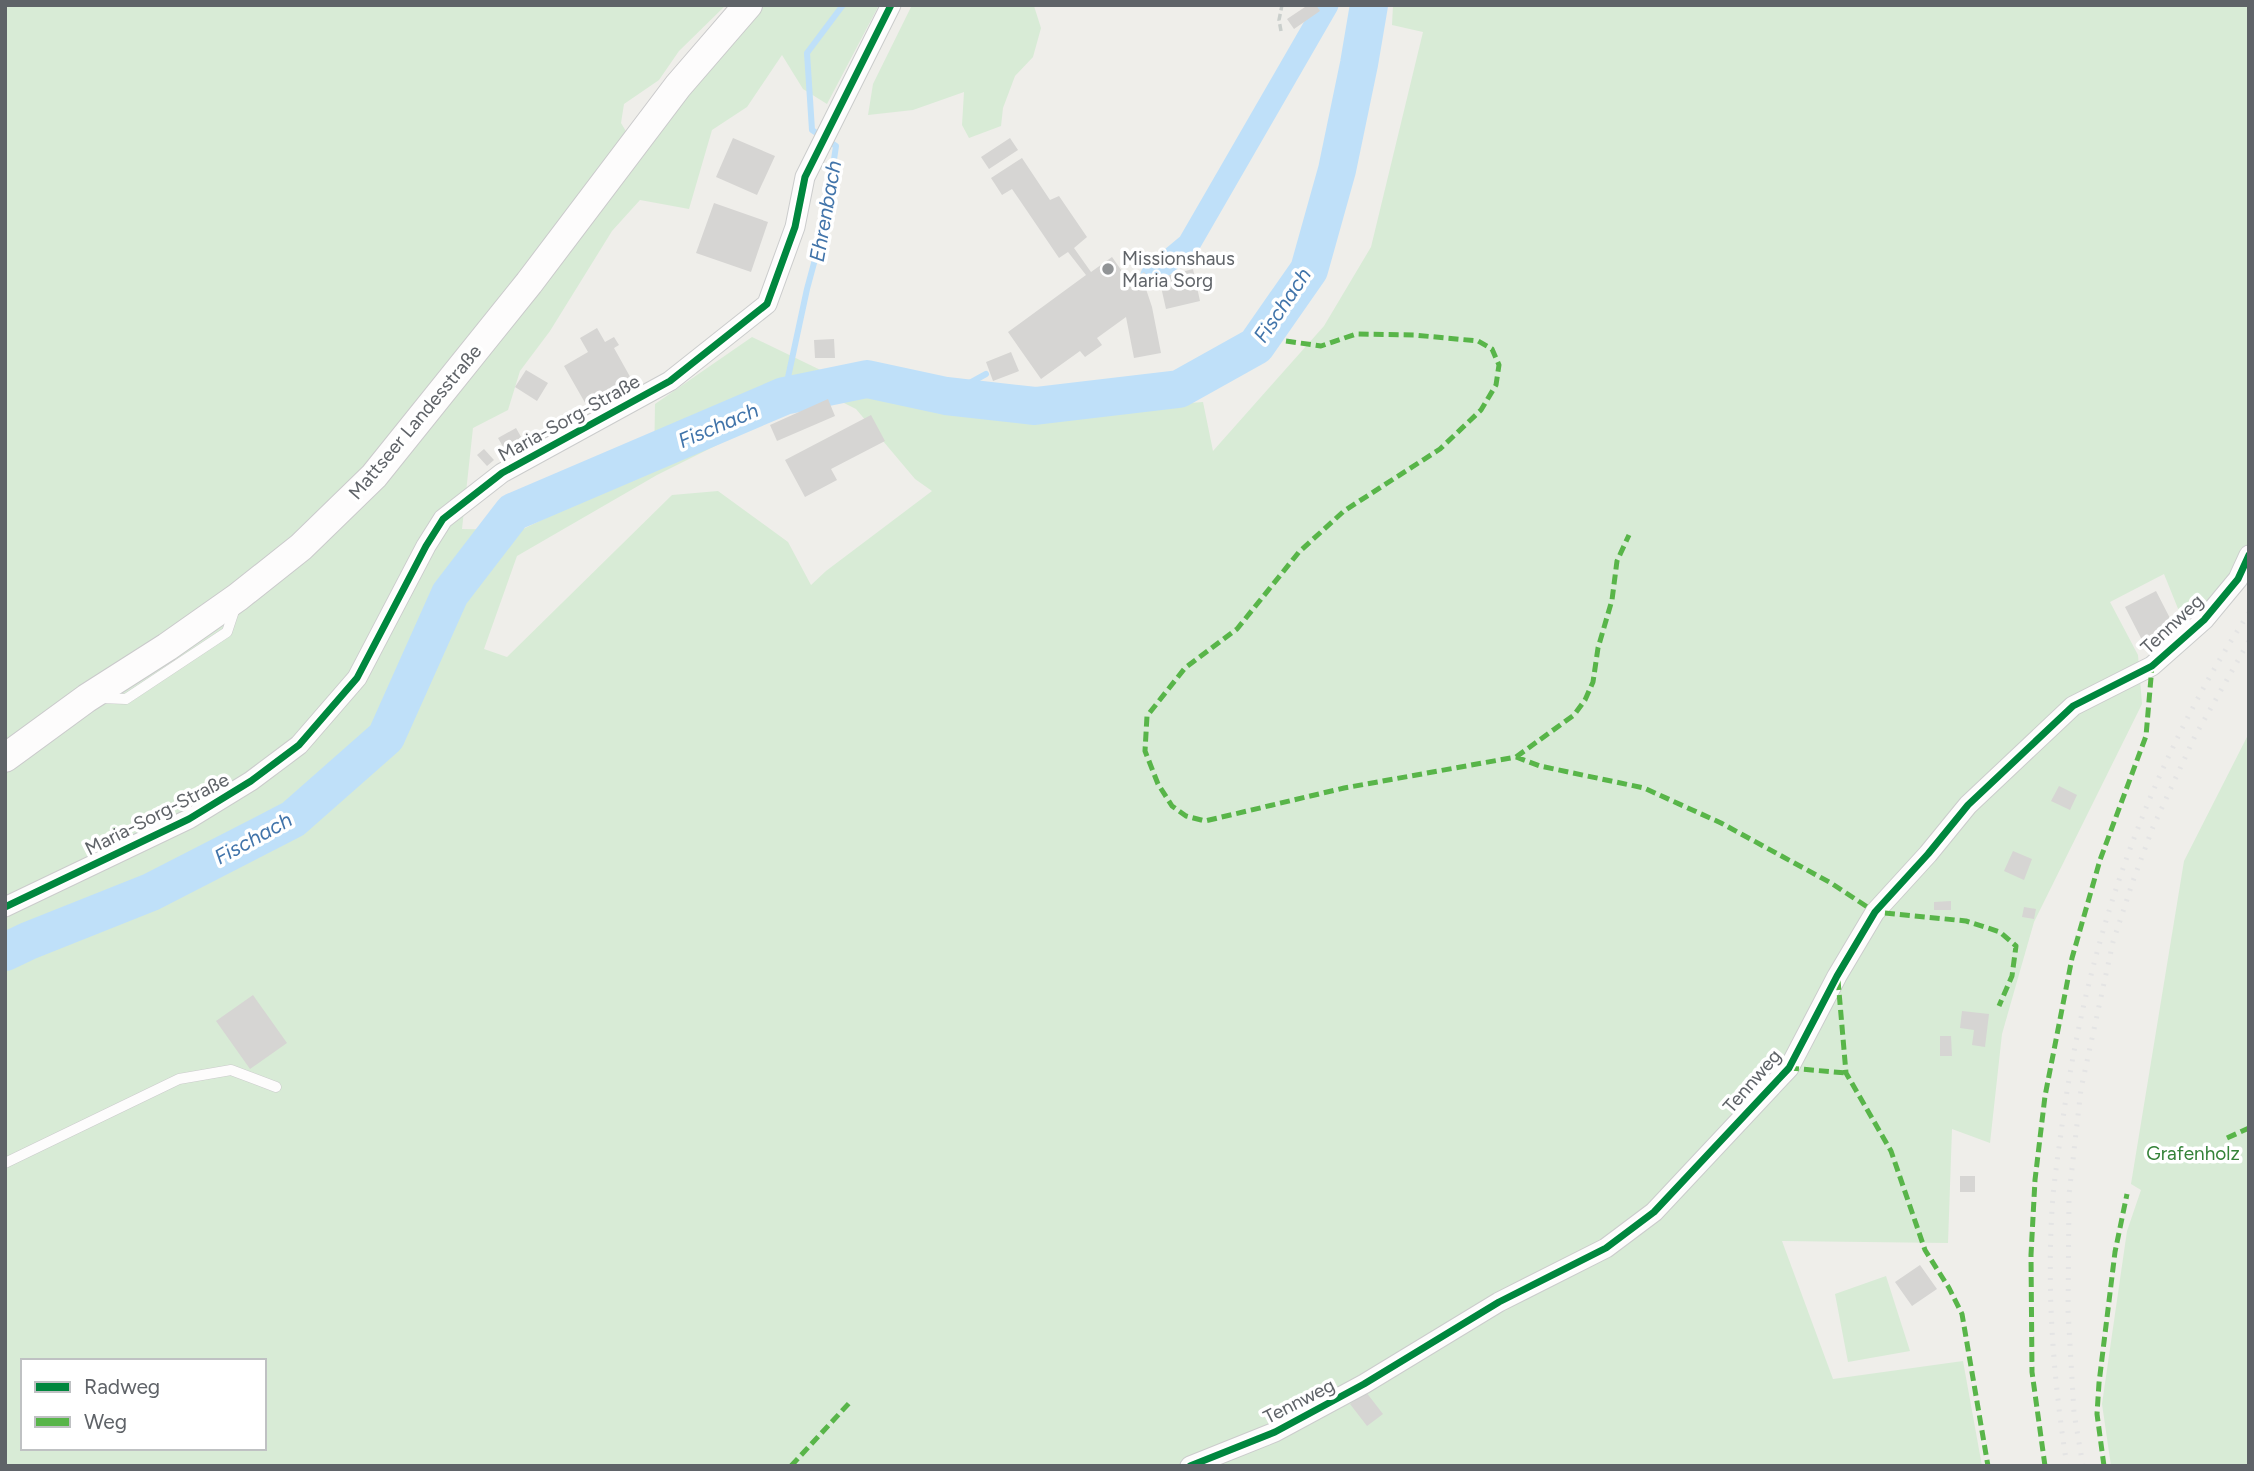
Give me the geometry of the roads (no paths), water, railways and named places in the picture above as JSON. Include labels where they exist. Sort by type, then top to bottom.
[{"type":"main road","name":"Mattseer Landesstraße","points":[[5,758],[88,698],[238,597],[301,547],[374,476],[529,283],[678,86],[748,5]]},
{"type":"street","name":"Maria-Sorg-Straße","points":[[5,907],[189,819],[251,781],[299,745],[357,678],[426,546],[443,519],[502,473],[670,381],[767,304],[795,227],[805,177],[891,5]]},
{"type":"street","name":"Tennweg","points":[[1190,1466],[1275,1432],[1364,1384],[1499,1302],[1605,1248],[1654,1212],[1789,1068],[1875,912],[1968,805],[2073,706],[2161,659],[2204,620],[2238,579],[2249,555]]},
{"type":"lane","points":[[5,1163],[179,1079],[231,1070],[276,1087]]},
{"type":"waterway","name":"Ehrenbach","points":[[784,396],[807,289],[824,226],[836,146],[812,130],[807,53],[843,5]]},
{"type":"waterway","points":[[1152,275],[1189,244],[1327,5]]},
{"type":"waterway","name":"Fischach","points":[[5,952],[151,892],[293,819],[386,737],[450,594],[513,512],[784,396],[867,379],[946,396],[1035,406],[1179,389],[1256,346],[1309,270],[1337,170],[1369,5]]},
{"type":"waterway","points":[[946,396],[986,374]]},
{"type":"railway","points":[[2067,1466],[2052,1331],[2051,1230],[2061,1133],[2086,996],[2125,862],[2151,797],[2212,672],[2249,613]]},
{"type":"railway","points":[[2083,1466],[2074,1413],[2068,1311],[2069,1195],[2081,1089],[2113,942],[2153,827],[2195,736],[2249,641]]},
{"type":"place","name":"Missionshaus Maria Sorg","points":[[1108,269]]},
{"type":"park label","name":"Grafenholz","points":[[2193,1153]]}]
